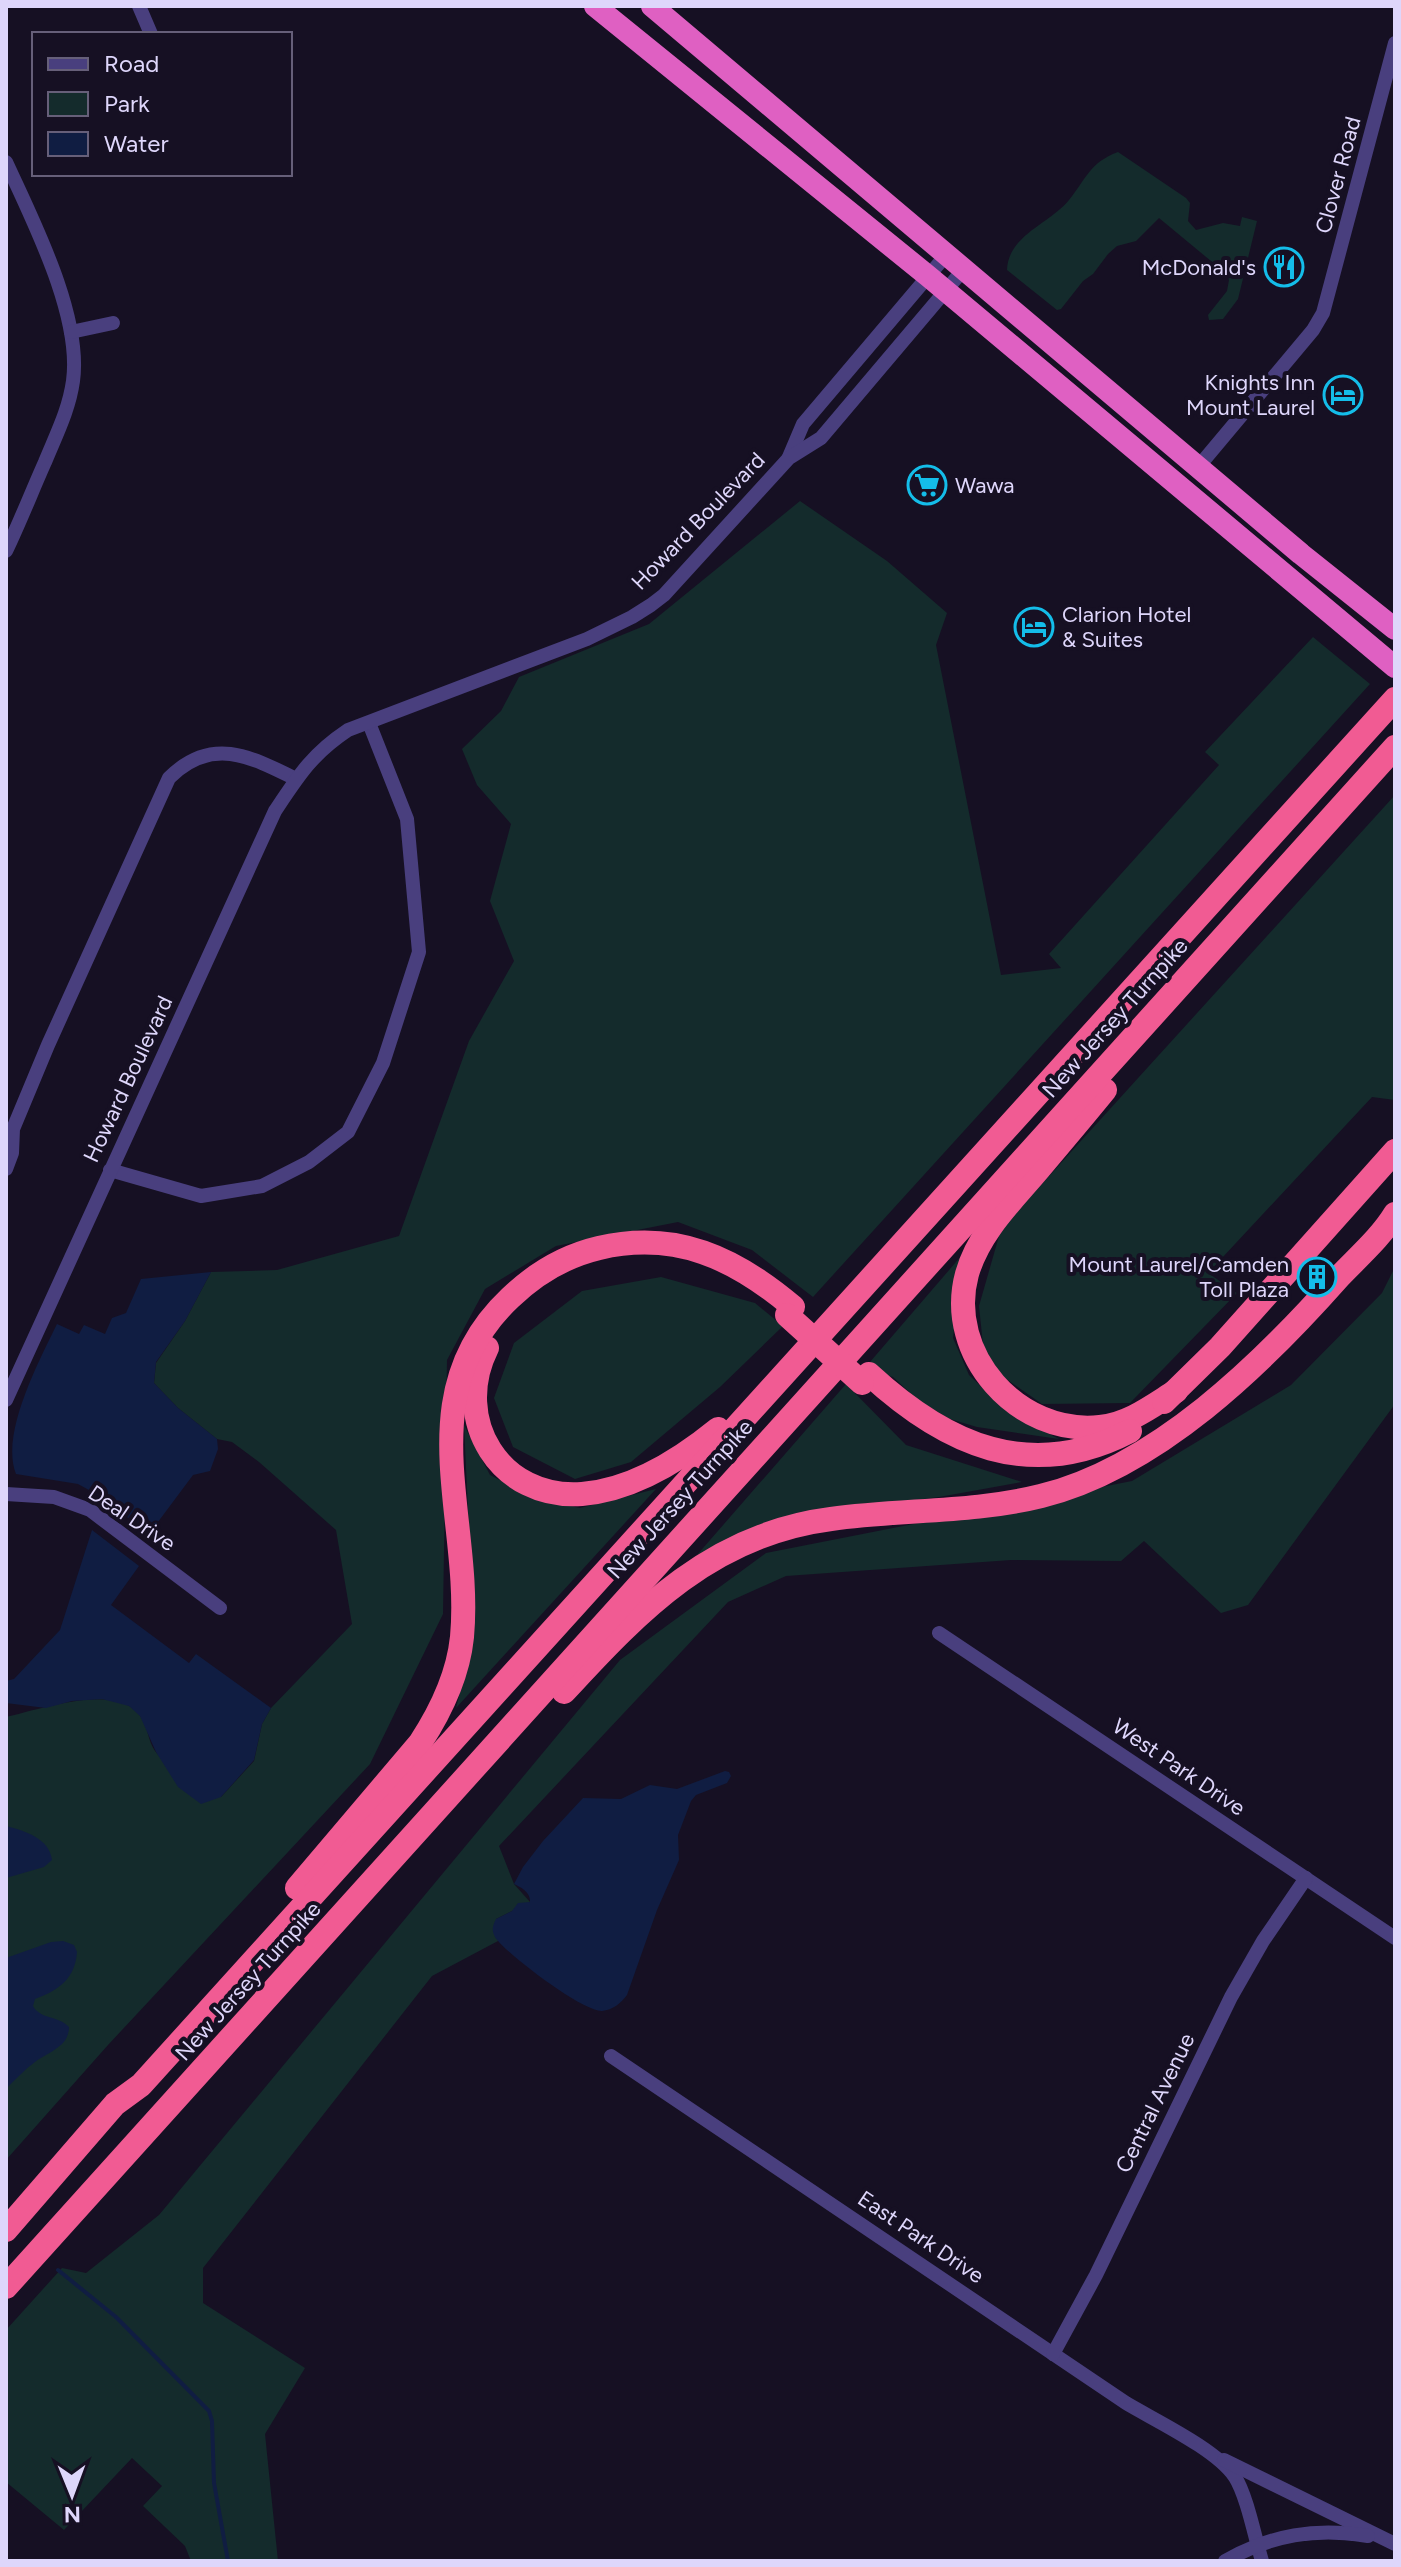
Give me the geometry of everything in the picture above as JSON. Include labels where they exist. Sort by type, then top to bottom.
[{"type":"highway","points":[[595,6],[937,283],[1149,464],[1395,667]]},
{"type":"highway","points":[[652,6],[1301,554],[1393,628]]},
{"type":"highway","name":"New Jersey Turnpike","points":[[6,2230],[115,2104],[151,2073],[1395,699]]},
{"type":"highway","name":"New Jersey Turnpike","points":[[6,2287],[1395,747]]},
{"type":"highway","points":[[1176,1391],[1141,1413],[1113,1425],[1071,1426],[1034,1416],[1001,1392],[982,1368],[970,1342],[963,1301],[971,1261],[992,1224],[1145,1043],[1205,957]]},
{"type":"highway","points":[[866,1378],[935,1426],[969,1443],[1023,1455],[1059,1454],[1113,1440],[1146,1421],[1220,1347],[1395,1151]]},
{"type":"highway","points":[[222,2048],[322,1959],[628,1624],[661,1594],[699,1567],[742,1543],[808,1522],[988,1505],[1041,1496],[1110,1471],[1148,1450],[1266,1355],[1395,1214]]},
{"type":"highway","points":[[115,2104],[130,2081],[411,1754],[442,1705],[457,1664],[463,1621],[450,1450],[457,1383],[469,1351],[501,1306],[528,1282],[575,1256],[611,1245],[650,1243],[685,1247],[722,1259],[754,1276],[866,1378],[908,1422],[941,1444],[980,1461],[1019,1468],[1062,1467],[1105,1457],[1202,1407]]},
{"type":"highway","points":[[790,1311],[747,1285],[690,1261],[634,1256],[613,1258],[573,1270],[527,1299],[490,1341],[474,1388],[482,1435],[488,1448],[516,1477],[556,1494],[584,1494],[642,1477],[686,1454],[717,1430],[762,1385],[863,1271],[890,1254]]},
{"type":"street","points":[[139,6],[150,32]]},
{"type":"street","name":"Clover Road","points":[[1199,466],[1313,330],[1323,313],[1395,43]]},
{"type":"street","points":[[6,164],[59,288],[74,355],[70,398],[6,551]]},
{"type":"street","name":"Howard Boulevard","points":[[789,458],[803,424],[956,262]]},
{"type":"street","name":"Howard Boulevard","points":[[6,1400],[275,811],[296,779],[323,747],[348,730],[587,639],[632,617],[664,595],[789,458],[821,438],[956,262]]},
{"type":"street","points":[[71,332],[113,323]]},
{"type":"street","points":[[110,1170],[201,1196],[262,1186],[309,1162],[348,1132],[383,1063],[419,952],[407,819],[369,723]]},
{"type":"street","points":[[6,1169],[12,1153],[13,1129],[27,1093],[169,778],[185,763],[208,753],[257,760],[296,779]]},
{"type":"street","name":"Deal Drive","points":[[6,1494],[54,1497],[90,1510],[220,1608]]},
{"type":"street","name":"West Park Drive","points":[[939,1633],[1395,1938]]},
{"type":"street","name":"Central Avenue","points":[[1053,2354],[1096,2275],[1231,1997],[1263,1941],[1306,1878]]},
{"type":"street","name":"East Park Drive","points":[[611,2056],[1126,2403],[1209,2452],[1390,2541]]},
{"type":"street","name":"East Park Drive","points":[[1209,2452],[1235,2478],[1262,2561]]},
{"type":"street","points":[[1225,2561],[1257,2545],[1312,2531],[1338,2531],[1390,2541]]},
{"type":"green space","points":[[1118,152],[1186,198],[1190,203],[1188,221],[1196,230],[1223,223],[1240,226],[1242,217],[1257,221],[1238,299],[1223,319],[1209,320],[1208,315],[1227,291],[1229,280],[1223,271],[1159,218],[1136,241],[1117,246],[1108,254],[1061,309],[1057,310],[1007,270],[1009,258],[1022,239],[1069,200],[1094,166]]},
{"type":"green space","points":[[800,501],[887,561],[947,613],[936,645],[1001,975],[1061,968],[1049,954],[1219,765],[1205,752],[1313,637],[1370,684],[813,1297],[752,1250],[678,1222],[556,1246],[485,1289],[447,1360],[443,1614],[370,1764],[108,2045],[6,2160],[6,1717],[57,1704],[97,1699],[130,1706],[141,1717],[160,1756],[221,1797],[254,1761],[262,1724],[271,1708],[352,1624],[336,1530],[259,1462],[232,1442],[217,1439],[178,1408],[154,1383],[156,1363],[185,1321],[211,1272],[277,1270],[399,1236],[469,1041],[514,961],[490,901],[511,824],[477,785],[462,749],[501,711],[519,677],[649,624]]},
{"type":"green space","points":[[1395,795],[1395,1100],[1372,1097],[1208,1273],[1237,1293],[1130,1403],[1042,1404],[985,1364],[979,1306],[1001,1229]]},
{"type":"green space","points":[[962,1255],[953,1338],[969,1375],[1009,1413],[1059,1439],[977,1427],[950,1419],[919,1401],[893,1377],[883,1374],[870,1362]]},
{"type":"green space","points":[[1395,1267],[1395,1404],[1248,1605],[1221,1613],[1144,1541],[1121,1561],[1011,1560],[786,1576],[728,1602],[499,1846],[514,1884],[530,1902],[496,1919],[498,1941],[432,1976],[203,2268],[203,2303],[305,2368],[265,2434],[278,2561],[191,2561],[185,2546],[143,2506],[162,2486],[132,2458],[64,2530],[6,2482],[6,2330],[62,2268],[86,2273],[159,2215],[620,1660],[766,1553],[1132,1481],[1291,1385],[1382,1293]]},
{"type":"green space","points":[[661,1277],[755,1303],[783,1326],[720,1387],[631,1462],[575,1479],[513,1447],[494,1398],[514,1343],[582,1291]]},
{"type":"green space","points":[[846,1384],[906,1445],[1022,1482],[939,1497],[813,1513],[697,1555]]},
{"type":"green space","points":[[464,1425],[490,1475],[534,1498],[580,1508],[656,1489],[456,1708],[474,1637]]},
{"type":"water","points":[[211,1272],[185,1321],[156,1362],[154,1383],[178,1408],[217,1439],[218,1449],[210,1471],[193,1475],[149,1534],[98,1495],[78,1484],[16,1474],[12,1458],[17,1419],[32,1377],[57,1324],[79,1334],[84,1325],[105,1334],[112,1318],[126,1313],[141,1279]]},
{"type":"water","points":[[92,1530],[139,1566],[111,1605],[189,1663],[196,1654],[271,1708],[262,1724],[254,1760],[221,1797],[201,1804],[178,1787],[156,1752],[140,1716],[129,1706],[102,1699],[72,1701],[46,1708],[6,1703],[6,1681],[14,1679],[60,1630]]},
{"type":"water","points":[[725,1771],[731,1776],[727,1783],[696,1795],[691,1801],[678,1835],[679,1860],[657,1910],[627,1995],[616,2006],[602,2011],[579,2002],[528,1968],[495,1937],[493,1928],[496,1919],[512,1911],[518,1903],[530,1902],[527,1893],[514,1884],[523,1867],[583,1798],[621,1799],[650,1785],[677,1789]]},
{"type":"water","points":[[6,1826],[41,1841],[52,1860],[44,1867],[6,1878]]},
{"type":"water","points":[[63,1941],[74,1945],[77,1952],[73,1969],[58,1987],[35,1999],[33,2006],[40,2014],[69,2027],[66,2040],[31,2065],[6,2089],[6,1958],[51,1942]]},
{"type":"waterway","points":[[58,2270],[116,2317],[209,2411],[214,2483],[228,2561]]},
{"type":"place","name":"McDonald's","points":[[1284,267]]},
{"type":"place","name":"Knights Inn Mount Laurel","points":[[1343,395]]},
{"type":"place","name":"Wawa","points":[[927,485]]},
{"type":"place","name":"Clarion Hotel & Suites","points":[[1034,627]]},
{"type":"place","name":"Mount Laurel/Camden Toll Plaza","points":[[1317,1277]]}]
